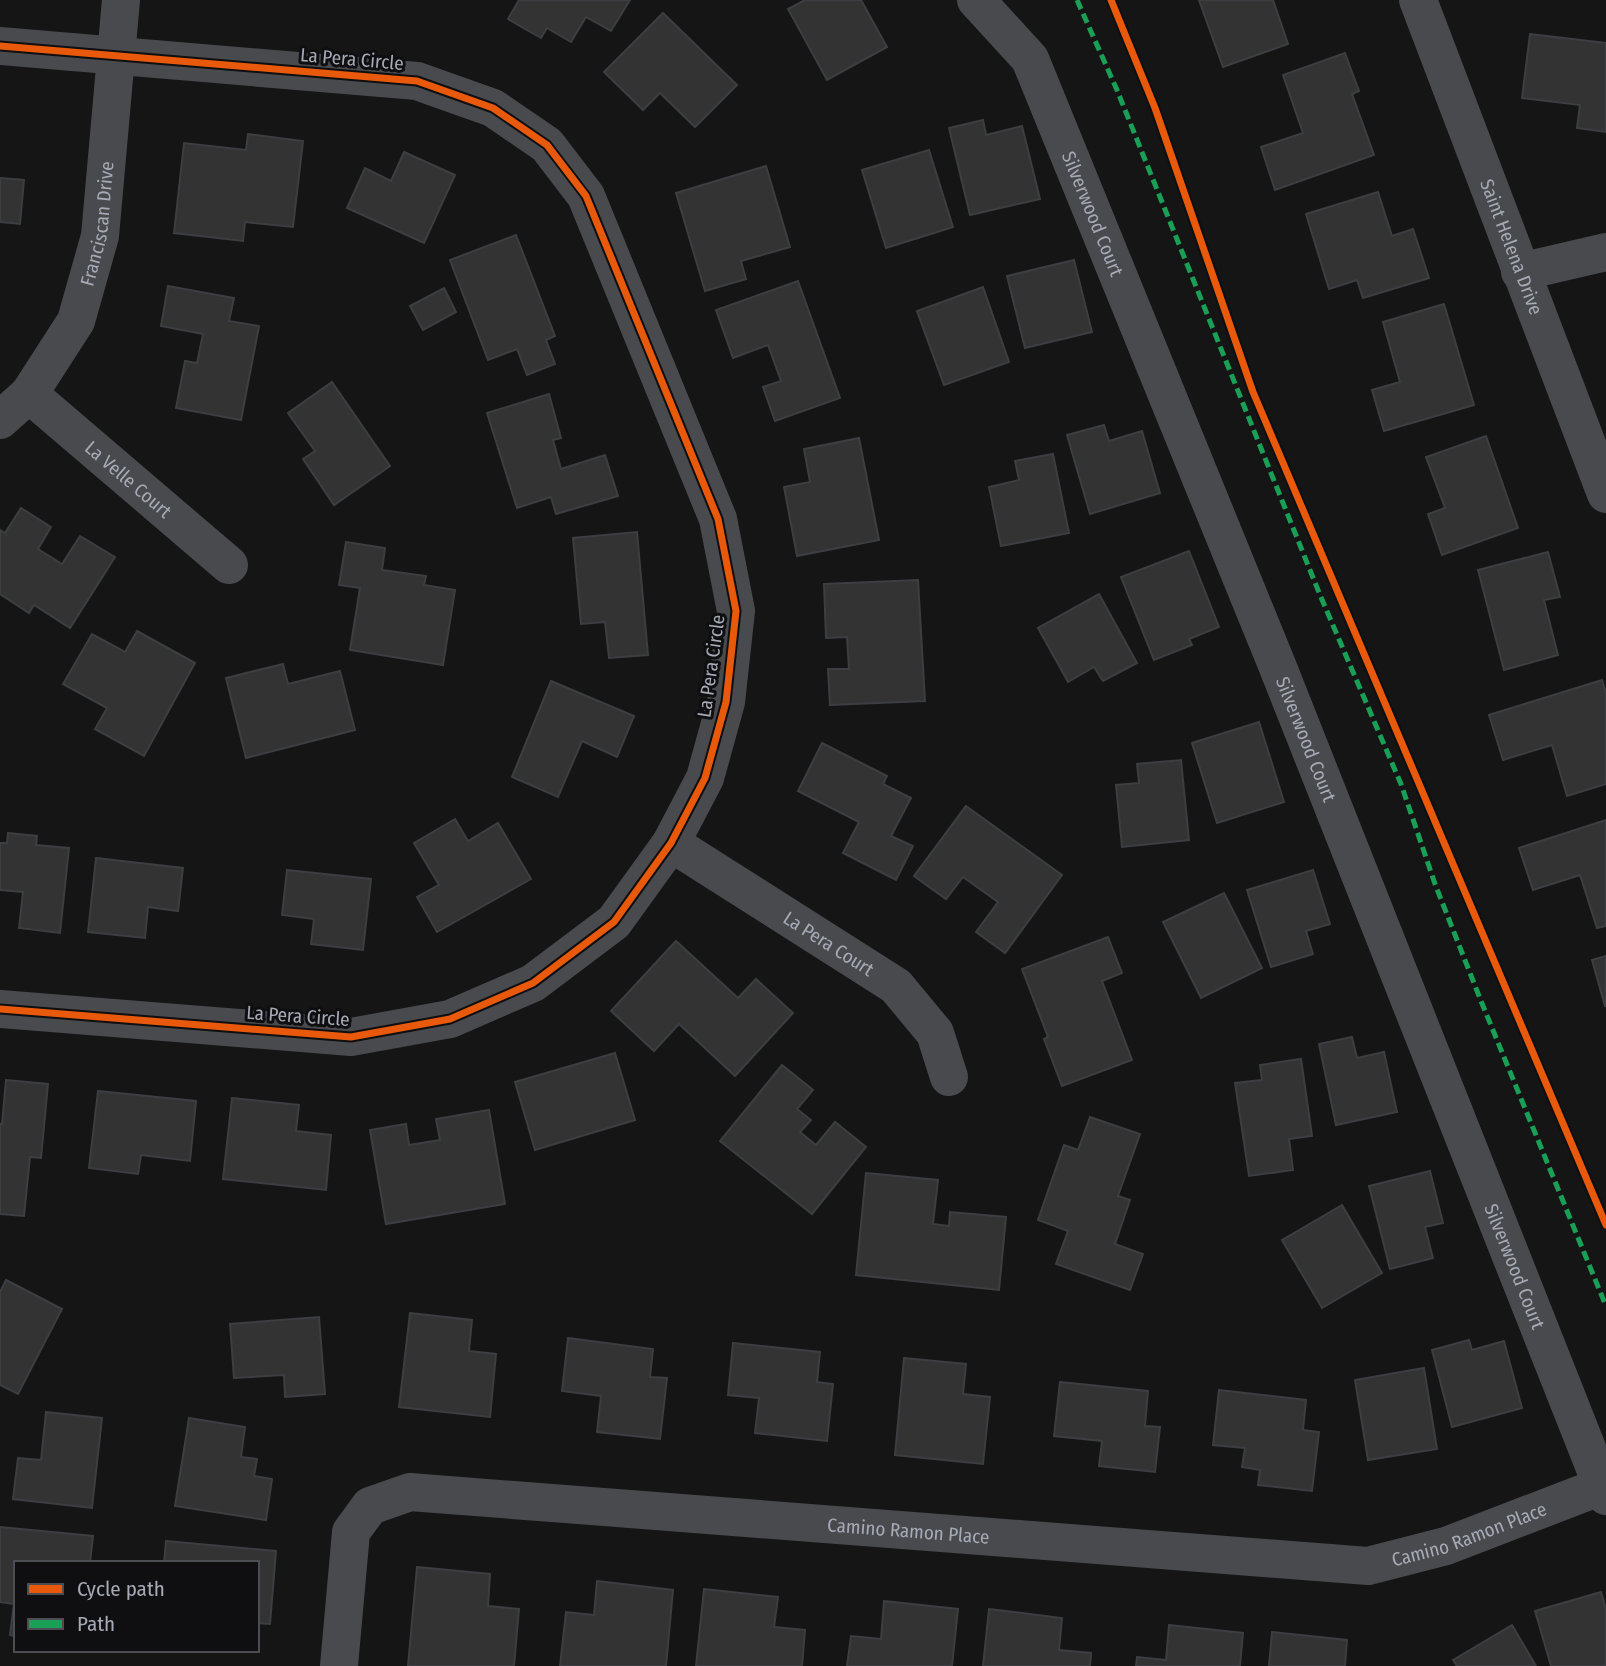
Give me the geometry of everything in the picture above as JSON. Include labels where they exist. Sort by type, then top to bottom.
[{"type":"street","name":"Franciscan Drive","points":[[0,420],[29,394],[76,321],[100,236],[121,0]]},
{"type":"street","name":"Silverwood Court","points":[[976,0],[1030,59],[1036,71],[1277,665],[1604,1491]]},
{"type":"street","name":"Saint Helena Drive","points":[[1418,0],[1606,494]]},
{"type":"street","name":"La Pera Circle","points":[[0,46],[417,81],[493,108],[547,145],[586,196],[719,519],[736,611],[726,702],[705,778],[671,843],[614,922],[533,983],[450,1019],[351,1037],[0,1009]]},
{"type":"street","points":[[1520,272],[1606,252]]},
{"type":"street","name":"La Velle Court","points":[[29,394],[229,565]]},
{"type":"street","name":"La Pera Court","points":[[671,843],[896,986],[935,1033],[949,1077]]},
{"type":"street","name":"Camino Ramon Place","points":[[339,1666],[351,1532],[370,1506],[410,1492],[1368,1566],[1446,1546],[1604,1491]]},
{"type":"building","points":[[519,0],[630,0],[611,31],[586,17],[571,42],[547,28],[541,38],[508,19]]},
{"type":"building","points":[[805,0],[861,0],[887,47],[827,80],[788,9]]},
{"type":"building","points":[[1199,0],[1273,0],[1288,44],[1223,67]]},
{"type":"building","points":[[663,13],[737,85],[695,127],[660,93],[643,110],[604,72]]},
{"type":"building","points":[[1530,34],[1606,43],[1606,132],[1577,128],[1580,105],[1522,98]]},
{"type":"building","points":[[1345,53],[1359,91],[1352,94],[1374,155],[1275,190],[1261,147],[1303,133],[1283,75]]},
{"type":"building","points":[[983,120],[986,135],[1022,126],[1040,199],[970,215],[949,128]]},
{"type":"building","points":[[248,134],[303,141],[293,227],[245,222],[243,241],[174,233],[184,143],[246,150]]},
{"type":"building","points":[[929,150],[953,227],[886,248],[862,170]]},
{"type":"building","points":[[404,152],[455,175],[424,243],[347,208],[365,168],[391,181]]},
{"type":"building","points":[[766,166],[790,247],[741,261],[746,279],[705,291],[676,193]]},
{"type":"building","points":[[0,178],[24,180],[20,224],[0,222]]},
{"type":"building","points":[[1378,192],[1392,236],[1413,229],[1429,278],[1363,298],[1357,280],[1329,289],[1306,214]]},
{"type":"building","points":[[516,235],[555,336],[546,340],[555,364],[527,375],[517,349],[488,360],[450,260]]},
{"type":"building","points":[[1074,260],[1092,332],[1025,348],[1007,276]]},
{"type":"building","points":[[798,281],[840,398],[775,421],[763,387],[781,381],[768,345],[733,358],[716,310]]},
{"type":"building","points":[[168,286],[234,298],[229,321],[259,326],[241,420],[176,408],[185,361],[197,363],[203,334],[161,326]]},
{"type":"building","points":[[983,287],[1009,362],[944,385],[917,311]]},
{"type":"building","points":[[444,288],[456,312],[423,330],[410,306]]},
{"type":"building","points":[[1444,304],[1474,405],[1384,431],[1372,390],[1400,382],[1383,322]]},
{"type":"building","points":[[332,382],[390,466],[334,505],[303,459],[315,451],[288,413]]},
{"type":"building","points":[[549,394],[561,438],[553,440],[561,469],[605,455],[618,496],[556,514],[551,497],[517,508],[487,413]]},
{"type":"building","points":[[1104,425],[1109,441],[1142,431],[1160,493],[1090,514],[1067,435]]},
{"type":"building","points":[[1486,436],[1518,528],[1442,555],[1428,514],[1445,508],[1426,457]]},
{"type":"building","points":[[859,438],[879,540],[797,556],[784,487],[810,482],[804,449]]},
{"type":"building","points":[[1053,454],[1069,533],[1001,546],[989,487],[1019,480],[1015,461]]},
{"type":"building","points":[[21,508],[51,527],[38,549],[62,564],[80,536],[115,557],[70,628],[34,605],[29,613],[0,594],[0,530],[5,533]]},
{"type":"building","points":[[637,532],[648,655],[609,658],[605,622],[581,624],[573,538]]},
{"type":"building","points":[[346,542],[385,548],[382,570],[426,576],[424,585],[455,590],[443,665],[350,650],[360,588],[339,585]]},
{"type":"building","points":[[1189,551],[1219,627],[1189,639],[1192,645],[1154,660],[1121,577]]},
{"type":"building","points":[[1548,552],[1560,597],[1544,600],[1558,655],[1504,670],[1478,570]]},
{"type":"building","points":[[918,580],[925,701],[830,705],[828,669],[849,669],[847,637],[826,638],[824,584]]},
{"type":"building","points":[[1099,594],[1137,663],[1103,681],[1094,667],[1068,682],[1038,628]]},
{"type":"building","points":[[137,631],[195,663],[144,756],[95,729],[107,708],[63,684],[92,634],[125,652]]},
{"type":"building","points":[[283,664],[288,684],[340,671],[355,730],[246,758],[226,678]]},
{"type":"building","points":[[1602,680],[1606,693],[1606,784],[1567,796],[1552,745],[1503,760],[1489,715]]},
{"type":"building","points":[[551,681],[634,716],[617,757],[582,741],[558,797],[512,777]]},
{"type":"building","points":[[1259,722],[1284,802],[1217,823],[1192,743]]},
{"type":"building","points":[[822,743],[887,776],[883,784],[911,798],[891,836],[913,846],[896,880],[843,853],[859,822],[798,791]]},
{"type":"building","points":[[1181,760],[1189,840],[1122,847],[1116,785],[1139,783],[1137,764]]},
{"type":"building","points":[[966,806],[1062,875],[1005,953],[976,932],[998,902],[963,877],[946,899],[914,876]]},
{"type":"building","points":[[455,819],[468,841],[498,823],[531,879],[437,932],[417,897],[439,885],[414,843]]},
{"type":"building","points":[[1606,820],[1606,926],[1597,928],[1580,875],[1533,890],[1519,848]]},
{"type":"building","points":[[8,833],[37,836],[36,845],[69,848],[60,933],[19,928],[23,892],[0,890],[0,843],[7,843]]},
{"type":"building","points":[[96,858],[183,868],[178,911],[148,907],[145,938],[88,932]]},
{"type":"building","points":[[287,870],[371,879],[363,950],[311,944],[314,919],[282,915]]},
{"type":"building","points":[[1313,870],[1330,924],[1306,931],[1313,954],[1271,967],[1247,890]]},
{"type":"building","points":[[1224,893],[1262,968],[1201,998],[1163,922]]},
{"type":"building","points":[[1108,937],[1122,973],[1102,981],[1132,1060],[1062,1086],[1044,1039],[1048,1037],[1022,969]]},
{"type":"building","points":[[676,941],[738,998],[756,979],[793,1013],[735,1076],[679,1024],[654,1051],[611,1011]]},
{"type":"building","points":[[1606,956],[1606,1006],[1605,1006],[1592,960]]},
{"type":"building","points":[[1352,1037],[1357,1058],[1384,1052],[1397,1112],[1336,1125],[1319,1044]]},
{"type":"building","points":[[615,1053],[635,1120],[535,1150],[515,1082]]},
{"type":"building","points":[[1301,1059],[1312,1136],[1289,1139],[1293,1170],[1249,1176],[1235,1083],[1262,1080],[1260,1065]]},
{"type":"building","points":[[782,1065],[813,1090],[797,1109],[811,1120],[800,1132],[816,1145],[835,1122],[866,1147],[812,1214],[720,1141]]},
{"type":"building","points":[[6,1080],[48,1084],[41,1158],[30,1157],[24,1216],[0,1214],[0,1124]]},
{"type":"building","points":[[98,1091],[196,1101],[190,1161],[141,1155],[138,1174],[89,1168]]},
{"type":"building","points":[[232,1098],[299,1105],[296,1131],[331,1135],[326,1190],[223,1179]]},
{"type":"building","points":[[489,1110],[505,1204],[386,1224],[370,1130],[406,1124],[409,1145],[440,1140],[436,1119]]},
{"type":"building","points":[[1090,1117],[1140,1134],[1118,1196],[1130,1200],[1115,1244],[1143,1254],[1130,1290],[1056,1264],[1068,1231],[1038,1220],[1064,1145],[1078,1150]]},
{"type":"building","points":[[1430,1171],[1443,1223],[1425,1227],[1433,1258],[1390,1269],[1369,1186]]},
{"type":"building","points":[[866,1173],[938,1180],[933,1224],[949,1226],[950,1212],[1006,1217],[999,1290],[856,1275]]},
{"type":"building","points":[[1342,1205],[1382,1273],[1322,1308],[1282,1240]]},
{"type":"building","points":[[6,1280],[62,1309],[18,1394],[0,1385],[0,1292]]},
{"type":"building","points":[[410,1313],[472,1320],[469,1351],[496,1354],[490,1417],[399,1407]]},
{"type":"building","points":[[319,1317],[325,1394],[285,1397],[284,1375],[234,1378],[230,1324]]},
{"type":"building","points":[[568,1338],[653,1349],[650,1377],[667,1378],[660,1439],[597,1432],[601,1396],[562,1391]]},
{"type":"building","points":[[1469,1340],[1472,1350],[1504,1341],[1522,1408],[1452,1427],[1432,1350]]},
{"type":"building","points":[[733,1343],[820,1352],[817,1382],[833,1384],[827,1441],[755,1433],[759,1398],[728,1395]]},
{"type":"building","points":[[904,1358],[966,1364],[963,1394],[990,1397],[983,1464],[895,1455]]},
{"type":"building","points":[[1424,1368],[1437,1449],[1368,1460],[1355,1380]]},
{"type":"building","points":[[1060,1382],[1148,1391],[1145,1426],[1160,1427],[1155,1472],[1099,1466],[1102,1441],[1054,1436]]},
{"type":"building","points":[[1219,1390],[1306,1400],[1303,1430],[1319,1432],[1312,1491],[1258,1485],[1260,1470],[1242,1467],[1245,1448],[1213,1445]]},
{"type":"building","points":[[46,1412],[102,1418],[92,1508],[13,1499],[18,1458],[41,1460]]},
{"type":"building","points":[[189,1418],[245,1427],[241,1457],[257,1459],[254,1476],[272,1479],[266,1520],[175,1506]]},
{"type":"building","points":[[0,1527],[93,1536],[90,1561],[14,1561],[14,1604],[0,1602]]},
{"type":"building","points":[[166,1541],[276,1551],[270,1624],[259,1623],[259,1561],[164,1561]]},
{"type":"building","points":[[417,1567],[490,1574],[488,1606],[519,1609],[514,1666],[408,1666]]},
{"type":"building","points":[[597,1581],[673,1590],[666,1666],[560,1666],[566,1612],[594,1615]]},
{"type":"building","points":[[704,1589],[778,1597],[774,1627],[805,1630],[802,1666],[696,1666]]},
{"type":"building","points":[[1601,1592],[1606,1609],[1606,1666],[1551,1666],[1535,1611]]},
{"type":"building","points":[[884,1601],[958,1609],[952,1666],[847,1666],[851,1636],[881,1639]]},
{"type":"building","points":[[14,1604],[14,1636],[10,1635]]},
{"type":"building","points":[[989,1609],[1062,1618],[1059,1650],[1091,1653],[1090,1666],[983,1666]]},
{"type":"building","points":[[1169,1625],[1243,1633],[1240,1666],[1136,1666],[1137,1657],[1166,1660]]},
{"type":"building","points":[[1512,1625],[1536,1666],[1457,1666],[1453,1660]]},
{"type":"building","points":[[1272,1632],[1347,1640],[1345,1666],[1269,1666]]},
{"type":"marked path","points":[[1077,0],[1117,90],[1320,595],[1401,784],[1435,884],[1606,1306]]},
{"type":"cycle path","points":[[1111,0],[1155,108],[1253,392],[1606,1225]]},
{"type":"cycle path","points":[[0,46],[417,81],[493,108],[547,145],[586,196],[718,519],[736,611],[726,702],[705,778],[671,843],[614,922],[533,983],[450,1019],[351,1037],[0,1009]]}]
